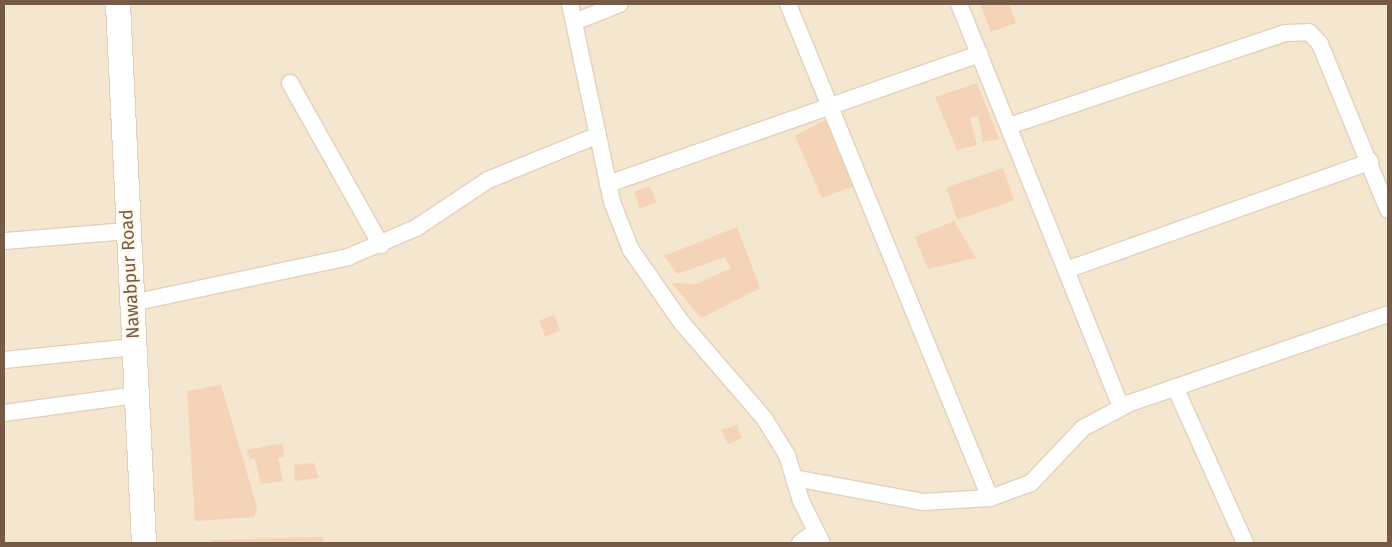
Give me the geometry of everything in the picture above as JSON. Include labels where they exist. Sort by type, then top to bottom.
[{"type":"street","name":"Nawabpur Road","points":[[118,4],[144,543]]},
{"type":"street","points":[[570,4],[608,184],[631,250],[682,323],[764,418],[787,455],[794,478],[819,537],[800,543]]},
{"type":"street","points":[[574,22],[620,4]]},
{"type":"street","points":[[788,4],[990,498]]},
{"type":"street","points":[[959,4],[1121,407]]},
{"type":"street","points":[[1009,126],[1298,30],[1310,32],[1320,44],[1370,162],[1388,210]]},
{"type":"street","points":[[608,184],[980,54]]},
{"type":"street","points":[[290,83],[381,245]]},
{"type":"street","points":[[132,302],[302,270],[381,245],[416,228],[488,180],[598,135]]},
{"type":"street","points":[[1066,270],[1370,162]]},
{"type":"street","points":[[4,241],[129,231]]},
{"type":"street","points":[[794,478],[923,502],[990,498],[1030,483],[1083,428],[1121,407],[1388,314]]},
{"type":"street","points":[[4,360],[134,347]]},
{"type":"street","points":[[1176,387],[1245,543]]},
{"type":"street","points":[[4,413],[137,395]]},
{"type":"shaded area","points":[[4,4],[1388,4],[1388,543],[4,543]]},
{"type":"building","points":[[980,4],[1009,4],[1016,23],[991,32]]},
{"type":"building","points":[[977,83],[999,139],[983,142],[978,116],[970,118],[977,145],[957,150],[935,97]]},
{"type":"building","points":[[825,120],[862,183],[822,198],[795,136]]},
{"type":"building","points":[[1003,168],[1014,200],[957,220],[946,188]]},
{"type":"building","points":[[649,186],[657,202],[640,208],[634,192]]},
{"type":"building","points":[[954,221],[976,258],[928,269],[915,237]]},
{"type":"building","points":[[737,227],[760,288],[701,318],[672,283],[696,284],[731,268],[725,257],[677,274],[664,256]]},
{"type":"building","points":[[554,315],[560,331],[545,337],[539,321]]},
{"type":"building","points":[[221,385],[257,507],[254,517],[195,521],[187,391]]},
{"type":"building","points":[[737,425],[742,438],[728,444],[721,430]]},
{"type":"building","points":[[277,444],[283,445],[284,457],[278,458],[283,481],[261,484],[255,458],[250,459],[247,450]]},
{"type":"building","points":[[314,463],[319,478],[295,481],[294,465]]},
{"type":"building","points":[[323,537],[324,543],[212,543],[212,540]]}]
